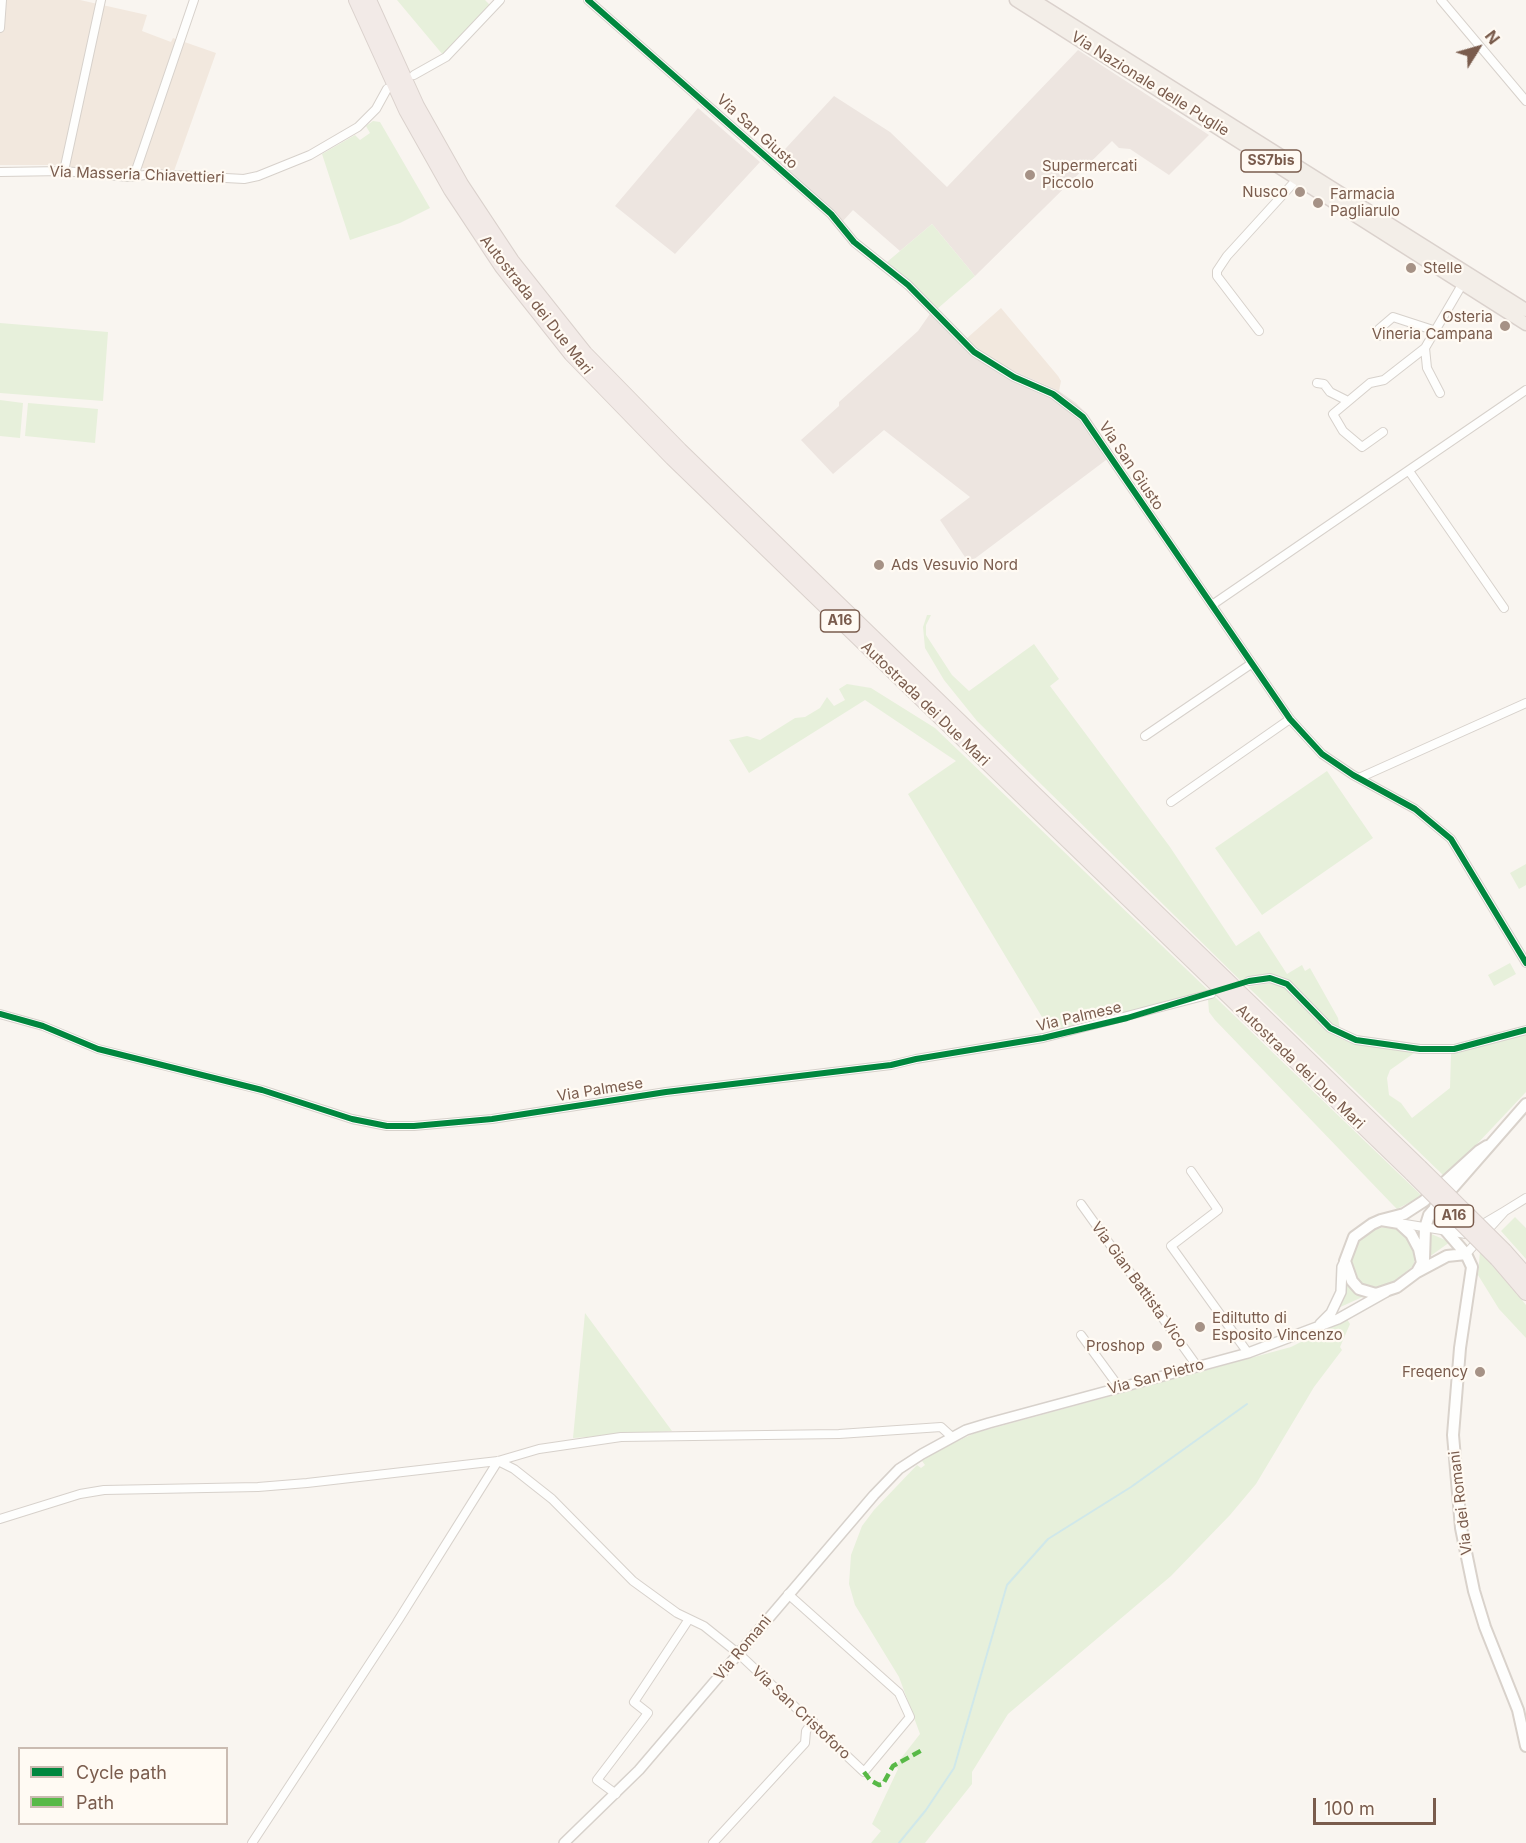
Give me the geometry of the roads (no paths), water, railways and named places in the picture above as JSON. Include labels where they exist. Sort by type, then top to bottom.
[{"type":"highway","name":"Autostrada dei Due Mari","points":[[356,0],[406,110],[451,190],[502,267],[578,362],[672,458],[1526,1275]]},
{"type":"highway","name":"Autostrada dei Due Mari","points":[[369,0],[417,105],[460,184],[523,276],[585,353],[672,442],[1416,1171],[1526,1293]]},
{"type":"main road","name":"Via Nazionale delle Puglie","points":[[1016,0],[1526,324]]},
{"type":"main road","name":"Via Nazionale delle Puglie","points":[[1033,0],[1526,310]]},
{"type":"main road","points":[[1419,1267],[1425,1257],[1425,1228],[1435,1207],[1473,1167],[1487,1146],[1526,1104]]},
{"type":"main road","points":[[1466,1254],[1447,1256],[1419,1267],[1387,1292],[1376,1294],[1359,1289],[1352,1281],[1345,1261],[1354,1237],[1361,1230],[1404,1214],[1424,1202],[1487,1146]]},
{"type":"main road","points":[[1435,1207],[1436,1216],[1446,1232],[1466,1254]]},
{"type":"main road","points":[[1381,1221],[1399,1223],[1416,1242],[1419,1267]]},
{"type":"main road","name":"Via dei Romani","points":[[1466,1254],[1472,1270],[1460,1348],[1453,1435],[1460,1520],[1474,1592],[1485,1627],[1518,1710],[1526,1746]]},
{"type":"street","points":[[0,28],[2,0]]},
{"type":"street","points":[[64,171],[101,0]]},
{"type":"street","points":[[134,176],[194,0]]},
{"type":"street","points":[[414,75],[446,57],[500,0]]},
{"type":"street","name":"Via San Giusto","points":[[588,0],[831,214],[854,242],[908,285],[974,352],[1014,377],[1066,402],[1083,417],[1290,719],[1322,754],[1359,778],[1415,809],[1450,839],[1526,963]]},
{"type":"street","points":[[1441,0],[1526,101]]},
{"type":"street","name":"Via Masseria Chiavettieri","points":[[0,171],[64,171],[134,176],[243,179],[284,167],[358,127],[376,109],[387,89]]},
{"type":"street","points":[[1259,331],[1217,276],[1217,271],[1227,256],[1298,178]]},
{"type":"street","points":[[1383,432],[1364,448],[1343,431],[1333,414],[1371,383],[1388,377],[1425,348],[1433,330],[1462,283]]},
{"type":"street","points":[[1379,336],[1379,329],[1394,317],[1425,330],[1433,330]]},
{"type":"street","points":[[1425,348],[1427,368],[1440,393]]},
{"type":"street","points":[[1317,383],[1324,384],[1330,392],[1348,401]]},
{"type":"street","points":[[1212,605],[1526,390]]},
{"type":"street","points":[[1409,471],[1504,608]]},
{"type":"street","points":[[1145,736],[1251,664]]},
{"type":"street","points":[[1359,778],[1526,703]]},
{"type":"street","points":[[1172,802],[1290,719]]},
{"type":"street","points":[[1517,948],[1526,944]]},
{"type":"street","points":[[1250,981],[1270,978],[1287,984],[1330,1028],[1356,1040],[1420,1049],[1454,1049],[1526,1030]]},
{"type":"street","name":"Via Palmese","points":[[0,1014],[43,1026],[98,1048],[262,1090],[352,1119],[387,1126],[414,1126],[492,1119],[666,1092],[891,1065],[1043,1038],[1211,994]]},
{"type":"street","points":[[1191,1171],[1218,1210],[1171,1246],[1248,1353]]},
{"type":"street","points":[[1399,1223],[1446,1232],[1472,1233],[1526,1198]]},
{"type":"street","name":"Via Gian Battista Vico","points":[[1082,1204],[1197,1366]]},
{"type":"street","points":[[1466,1254],[1505,1211]]},
{"type":"street","points":[[1318,1326],[1331,1313],[1341,1292],[1342,1268],[1345,1261]]},
{"type":"street","name":"Via San Pietro","points":[[922,1454],[952,1437],[1004,1418],[1248,1353],[1338,1319],[1387,1292]]},
{"type":"street","points":[[1081,1335],[1119,1387]]},
{"type":"street","points":[[0,1519],[80,1494],[104,1490],[258,1487],[498,1461],[539,1449],[621,1437],[839,1434],[941,1427],[952,1437]]},
{"type":"street","name":"Via Romani","points":[[564,1843],[616,1794],[874,1495],[900,1469],[922,1454]]},
{"type":"street","points":[[252,1843],[399,1619],[498,1461]]},
{"type":"street","name":"Via San Cristoforo","points":[[498,1461],[514,1469],[552,1499],[633,1581],[677,1613],[704,1626],[739,1654],[813,1721],[864,1772],[909,1717],[899,1694],[788,1594]]},
{"type":"street","points":[[616,1794],[597,1780],[648,1713],[634,1702],[689,1619]]},
{"type":"street","points":[[713,1843],[805,1743],[806,1731],[813,1721]]},
{"type":"waterway","points":[[899,1843],[926,1810],[954,1768],[1007,1585],[1048,1539],[1131,1487],[1247,1404]]},
{"type":"place","name":"Supermercati Piccolo","points":[[1030,175]]},
{"type":"place","name":"Nusco","points":[[1300,192]]},
{"type":"place","name":"Farmacia Pagliarulo","points":[[1318,203]]},
{"type":"place","name":"Stelle","points":[[1411,268]]},
{"type":"place","name":"Osteria Vineria Campana","points":[[1505,326]]},
{"type":"place","name":"Ads Vesuvio Nord","points":[[879,565]]},
{"type":"place","name":"Ediltutto di Esposito Vincenzo","points":[[1200,1327]]},
{"type":"place","name":"Proshop","points":[[1157,1346]]},
{"type":"place","name":"Freqency","points":[[1480,1372]]}]
